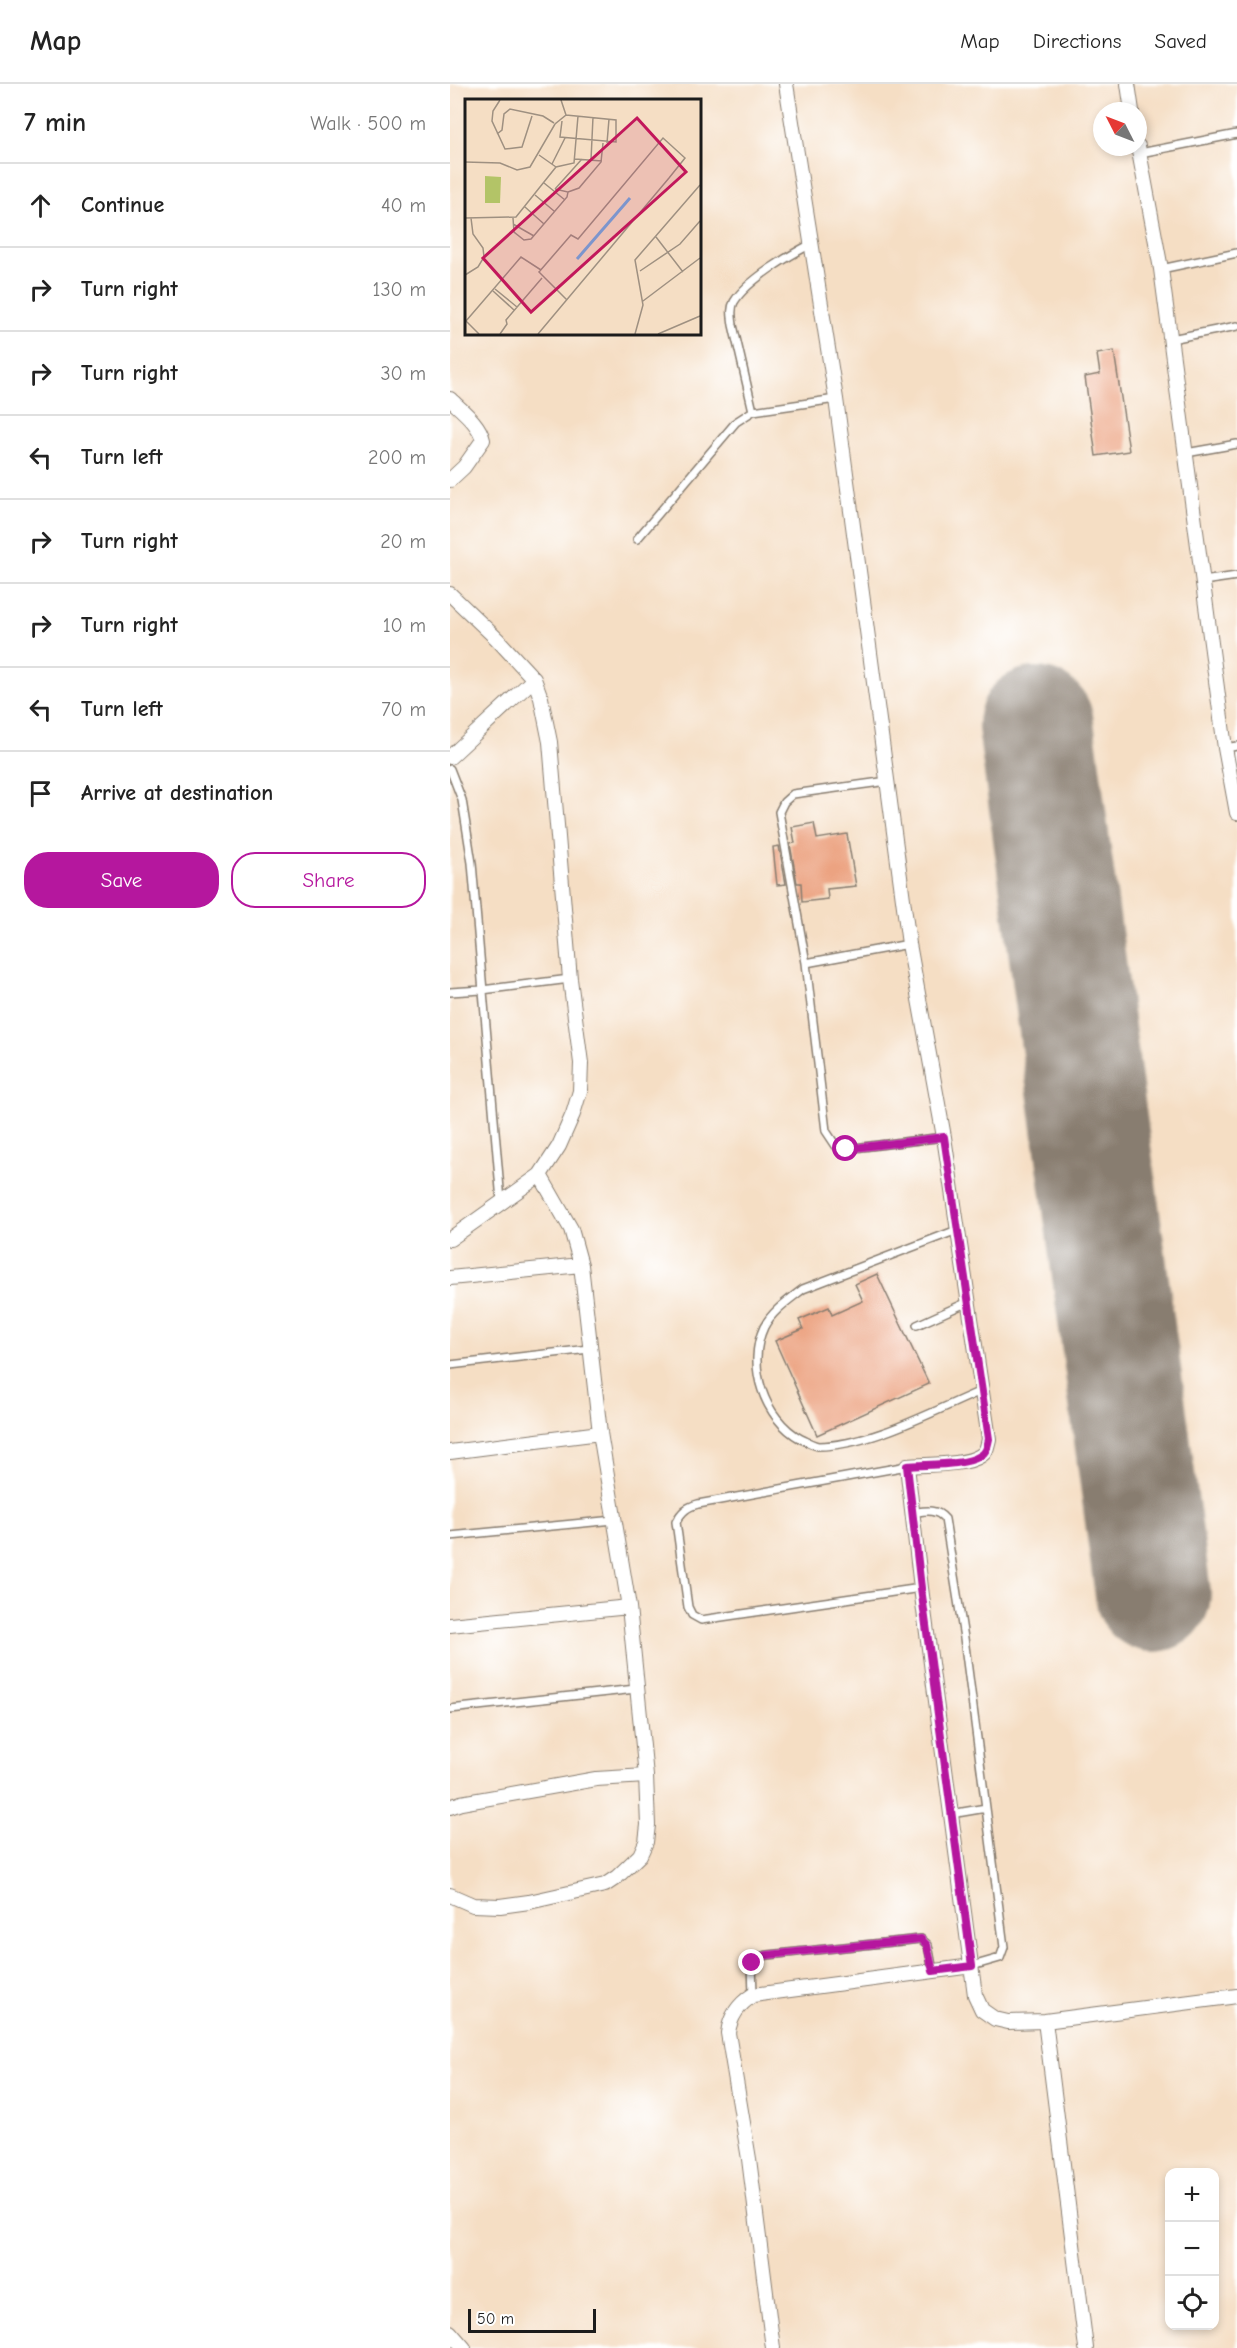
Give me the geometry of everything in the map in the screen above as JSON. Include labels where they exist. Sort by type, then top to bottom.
[{"type":"street","points":[[786,84],[836,399],[909,944],[944,1137],[989,1439],[986,1450],[979,1457],[968,1461],[907,1466],[975,1995],[982,2010],[995,2019],[1008,2022],[1044,2021],[1237,1996]]},
{"type":"street","points":[[1128,84],[1131,102]]},
{"type":"street","points":[[1140,156],[1161,269],[1203,581],[1231,747],[1237,813]]},
{"type":"street","points":[[450,399],[475,424],[483,440],[464,467],[450,480]]},
{"type":"street","points":[[450,594],[534,679],[541,698],[550,742],[570,979],[581,1063],[580,1091],[573,1114],[559,1146],[540,1175],[450,1239]]},
{"type":"street","points":[[450,757],[534,679]]},
{"type":"street","points":[[450,1895],[474,1905],[500,1906],[605,1885],[640,1855],[646,1842],[648,1825],[646,1776],[628,1607],[600,1433],[581,1265],[571,1229],[540,1175]]},
{"type":"street","points":[[450,1278],[581,1265]]},
{"type":"street","points":[[450,1452],[600,1433]]},
{"type":"street","points":[[450,1625],[628,1607]]},
{"type":"street","points":[[450,1807],[461,1803],[596,1779],[646,1776]]},
{"type":"street","points":[[773,2348],[749,2158],[728,2033],[729,2024],[743,2002],[753,1995],[972,1966]]},
{"type":"street","points":[[1044,2021],[1086,2348]]},
{"type":"street","points":[[450,2332],[464,2348]]},
{"type":"lane","points":[[1147,149],[1237,134]]},
{"type":"lane","points":[[753,411],[733,325],[734,303],[743,291],[785,258],[813,243]]},
{"type":"lane","points":[[1161,269],[1237,253]]},
{"type":"lane","points":[[1171,339],[1237,326]]},
{"type":"lane","points":[[637,538],[736,422],[753,411],[836,399]]},
{"type":"lane","points":[[1186,453],[1237,444]]},
{"type":"lane","points":[[1203,581],[1237,576]]},
{"type":"lane","points":[[450,770],[465,817],[472,863],[501,1201]]},
{"type":"lane","points":[[888,781],[793,794],[784,801],[779,812],[806,963],[826,1131],[836,1146],[846,1149],[944,1137]]},
{"type":"lane","points":[[806,963],[909,944]]},
{"type":"lane","points":[[450,992],[570,979]]},
{"type":"lane","points":[[957,1230],[802,1289],[782,1305],[765,1326],[757,1348],[757,1366],[765,1398],[775,1415],[786,1428],[815,1446],[854,1442],[981,1391]]},
{"type":"lane","points":[[917,1325],[968,1302]]},
{"type":"lane","points":[[450,1365],[589,1349]]},
{"type":"lane","points":[[907,1466],[698,1504],[681,1512],[676,1522],[687,1607],[692,1616],[701,1620],[921,1588]]},
{"type":"lane","points":[[912,1513],[931,1511],[940,1513],[945,1519],[964,1638],[1004,1947],[1000,1958],[972,1966]]},
{"type":"lane","points":[[450,1536],[614,1520]]},
{"type":"lane","points":[[450,1709],[636,1689]]},
{"type":"lane","points":[[951,1814],[986,1808]]},
{"type":"lane","points":[[753,1995],[752,1963],[758,1957],[768,1955],[921,1939],[927,1945],[933,1971]]},
{"type":"building","points":[[1114,351],[1129,451],[1096,456],[1085,377],[1100,374],[1097,354]]},
{"type":"building","points":[[814,823],[817,839],[847,834],[856,886],[827,889],[828,899],[802,902],[801,883],[797,883],[790,844],[795,843],[792,827]]},
{"type":"building","points":[[779,846],[786,884],[777,885],[773,847]]},
{"type":"building","points":[[877,1274],[929,1384],[817,1435],[775,1341],[803,1329],[799,1320],[829,1307],[832,1315],[863,1301],[855,1284]]},
{"type":"runway","points":[[1036,725],[1153,1594]]},
{"type":"route","points":[[752,1963],[758,1957],[768,1955],[921,1939],[927,1945],[930,1953],[933,1971],[972,1966],[921,1588],[907,1466],[968,1461],[979,1457],[986,1450],[989,1439],[944,1137],[846,1149]]}]
